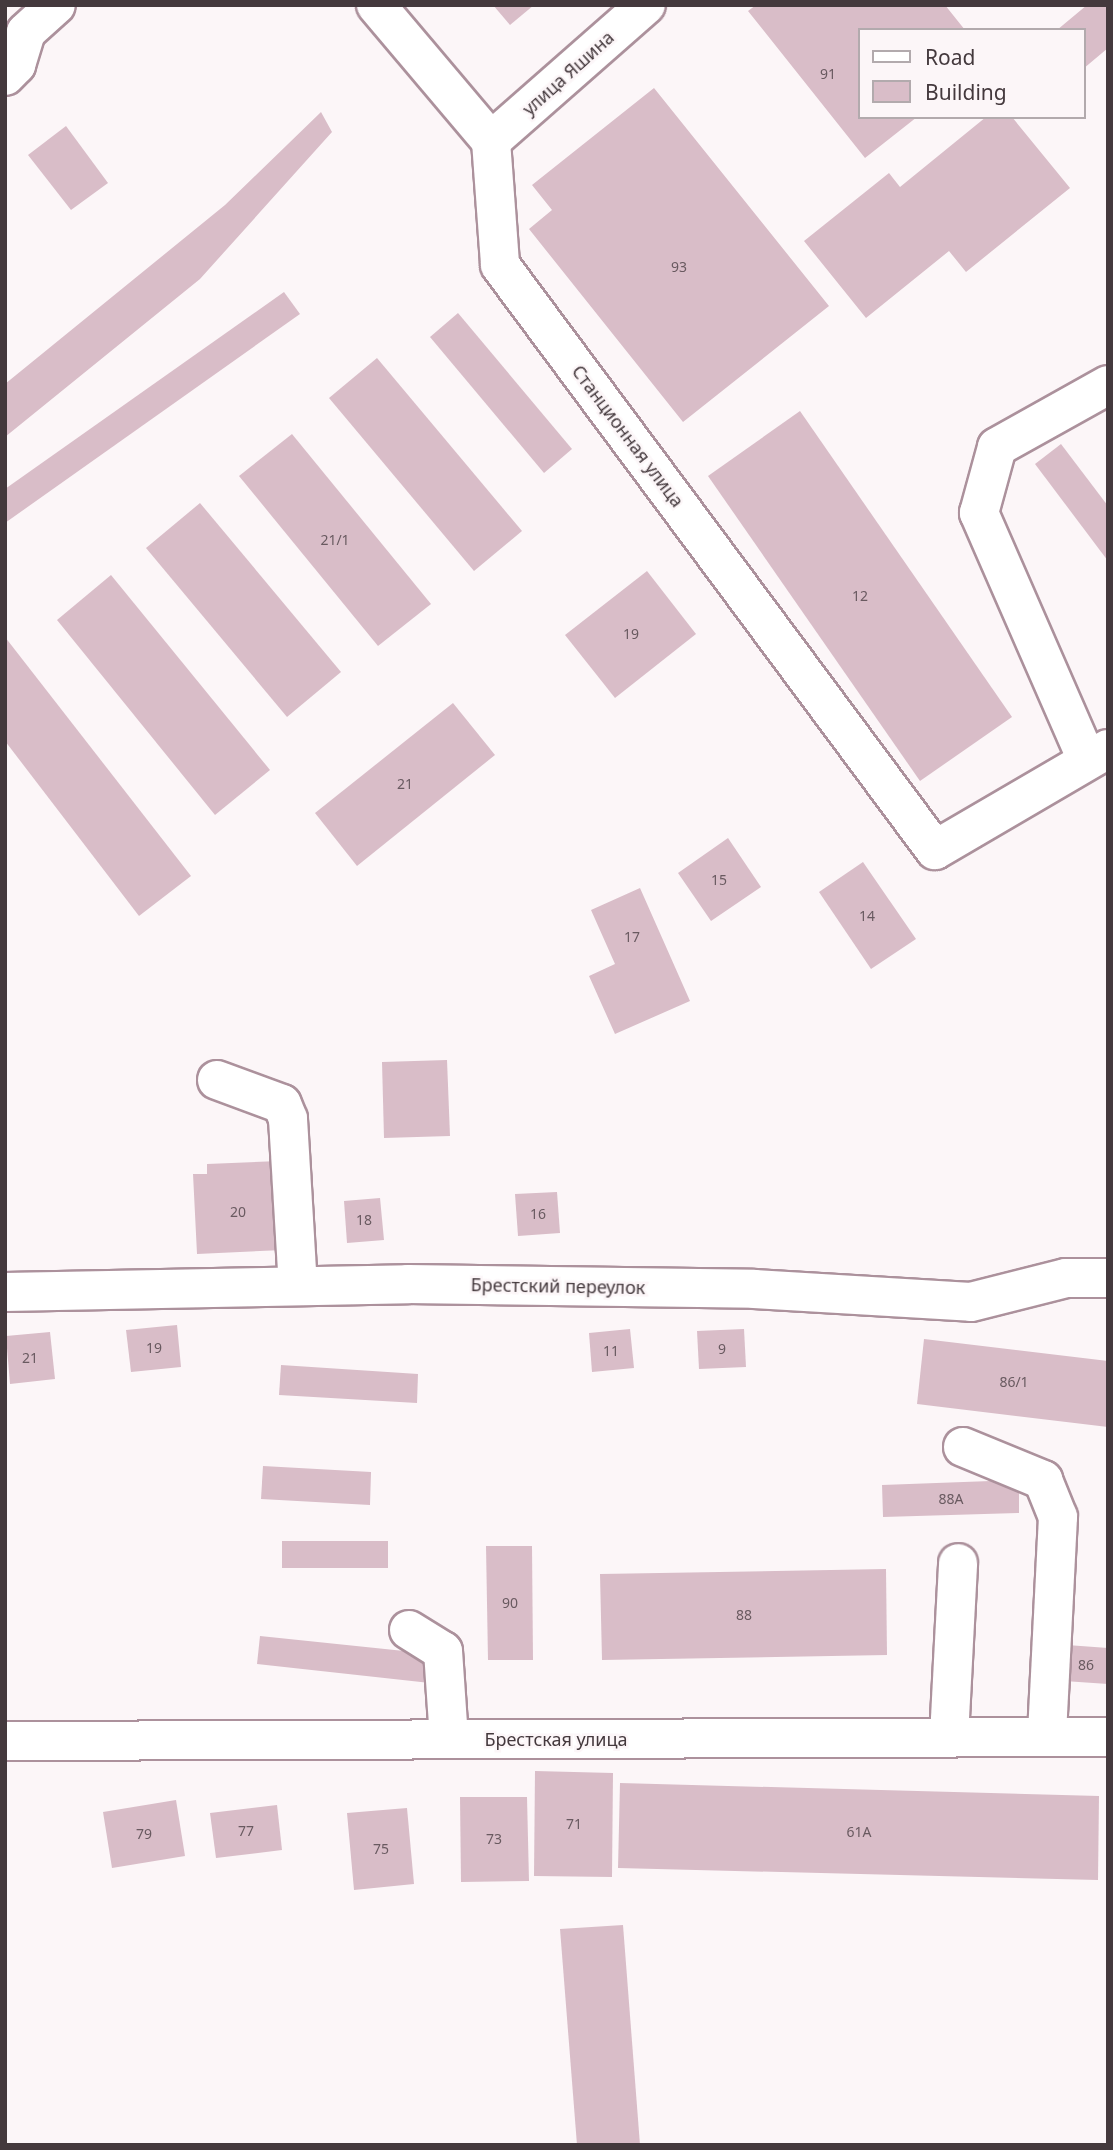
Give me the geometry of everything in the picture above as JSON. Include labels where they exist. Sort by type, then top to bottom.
[{"type":"street","points":[[5,76],[16,65],[26,32],[56,5]]},
{"type":"street","points":[[376,5],[491,141]]},
{"type":"street","name":"улица Яшина","points":[[491,141],[630,10]]},
{"type":"street","name":"Станционная улица","points":[[491,141],[500,265],[935,850],[1098,755]]},
{"type":"street","points":[[1098,755],[979,513],[997,447],[1108,385]]},
{"type":"street","points":[[217,1080],[282,1104],[298,1285]]},
{"type":"street","name":"Брестский переулок","points":[[5,1292],[298,1285],[754,1289],[971,1302],[1066,1278],[1108,1278]]},
{"type":"street","points":[[963,1447],[1042,1480],[1058,1517],[1047,1737]]},
{"type":"street","points":[[949,1737],[958,1563]]},
{"type":"street","points":[[410,1630],[443,1651],[449,1739]]},
{"type":"street","name":"Брестская улица","points":[[5,1741],[1108,1737]]},
{"type":"building","points":[[493,5],[534,5],[510,25]]},
{"type":"building","points":[[756,5],[945,5],[963,28],[858,28],[858,119],[914,119],[865,158],[748,11]]},
{"type":"building","points":[[1087,5],[1108,5],[1108,48],[1085,67],[1085,28],[1059,28]]},
{"type":"building","points":[[654,88],[829,306],[683,422],[529,229],[552,210],[532,185]]},
{"type":"building","points":[[321,112],[332,132],[200,279],[5,437],[5,384],[225,205]]},
{"type":"building","points":[[984,119],[1014,119],[1070,188],[966,272],[949,251],[866,318],[804,241],[889,173],[900,187]]},
{"type":"building","points":[[66,126],[108,183],[71,210],[28,155]]},
{"type":"building","points":[[284,292],[300,314],[5,523],[5,489]]},
{"type":"building","points":[[458,313],[572,449],[544,473],[430,337]]},
{"type":"building","points":[[377,358],[522,531],[474,571],[329,398]]},
{"type":"building","points":[[800,411],[1012,717],[920,781],[708,476]]},
{"type":"building","points":[[292,434],[431,604],[378,646],[239,476]]},
{"type":"building","points":[[1061,444],[1108,506],[1108,561],[1035,464]]},
{"type":"building","points":[[200,503],[341,672],[287,717],[146,548]]},
{"type":"building","points":[[647,571],[696,634],[615,698],[565,635]]},
{"type":"building","points":[[111,575],[270,770],[215,815],[57,620]]},
{"type":"building","points":[[5,637],[191,876],[139,916],[5,741]]},
{"type":"building","points":[[453,703],[495,755],[357,866],[315,813]]},
{"type":"building","points":[[728,838],[761,887],[711,921],[678,873]]},
{"type":"building","points":[[863,862],[916,939],[871,969],[819,892]]},
{"type":"building","points":[[640,888],[690,1001],[615,1034],[589,976],[615,964],[591,910]]},
{"type":"building","points":[[447,1060],[450,1136],[384,1138],[382,1062]]},
{"type":"building","points":[[279,1161],[283,1250],[197,1254],[193,1174],[207,1174],[207,1164]]},
{"type":"building","points":[[557,1192],[560,1233],[518,1236],[515,1194]]},
{"type":"building","points":[[380,1198],[384,1240],[347,1243],[344,1201]]},
{"type":"building","points":[[177,1325],[181,1367],[131,1372],[126,1330]]},
{"type":"building","points":[[630,1329],[634,1368],[592,1372],[589,1333]]},
{"type":"building","points":[[744,1329],[746,1367],[699,1369],[697,1331]]},
{"type":"building","points":[[50,1332],[55,1379],[10,1384],[6,1336]]},
{"type":"building","points":[[924,1339],[1108,1361],[1108,1427],[917,1404]]},
{"type":"building","points":[[281,1365],[418,1374],[417,1403],[279,1395]]},
{"type":"building","points":[[263,1466],[371,1472],[370,1505],[261,1499]]},
{"type":"building","points":[[1019,1480],[1019,1513],[883,1517],[882,1485]]},
{"type":"building","points":[[282,1541],[388,1541],[388,1568],[282,1568]]},
{"type":"building","points":[[486,1546],[532,1546],[533,1660],[488,1660]]},
{"type":"building","points":[[886,1569],[887,1655],[602,1660],[600,1574]]},
{"type":"building","points":[[260,1636],[433,1654],[430,1683],[257,1664]]},
{"type":"building","points":[[1067,1645],[1108,1648],[1108,1684],[1064,1681]]},
{"type":"building","points":[[535,1771],[613,1773],[612,1877],[534,1876]]},
{"type":"building","points":[[620,1783],[1099,1796],[1098,1880],[618,1868]]},
{"type":"building","points":[[460,1797],[527,1797],[529,1881],[461,1882]]},
{"type":"building","points":[[176,1800],[185,1856],[112,1868],[103,1812]]},
{"type":"building","points":[[277,1805],[282,1850],[216,1858],[210,1813]]},
{"type":"building","points":[[407,1808],[414,1884],[354,1890],[347,1813]]},
{"type":"building","points":[[623,1925],[640,2145],[577,2145],[560,1929]]}]
